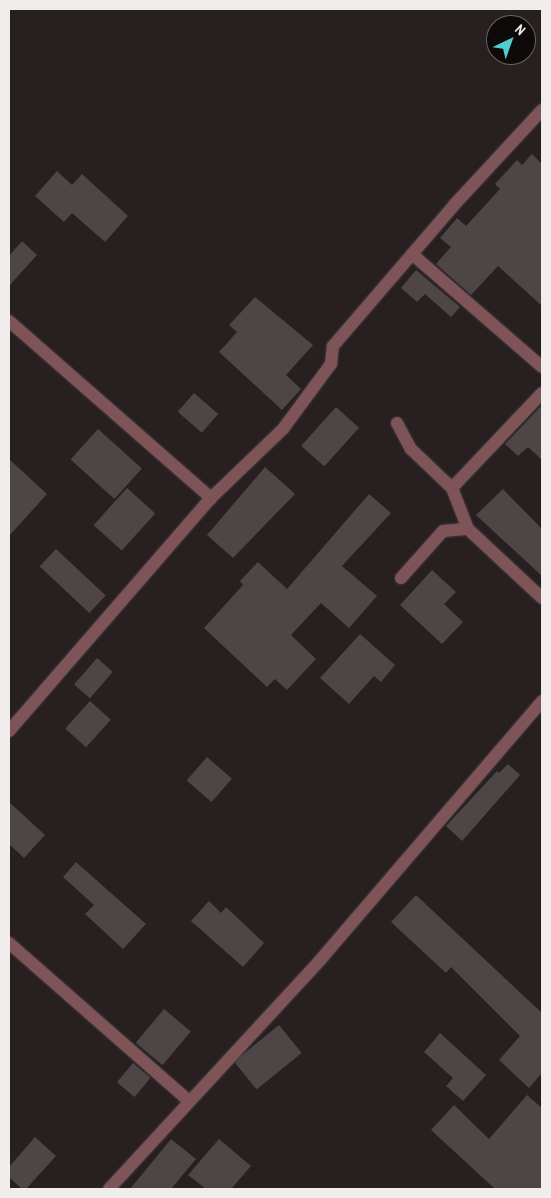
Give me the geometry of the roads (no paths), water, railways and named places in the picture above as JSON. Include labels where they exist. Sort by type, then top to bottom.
[{"type":"street","points":[[9,731],[211,498],[283,429],[331,364],[333,346],[454,204],[542,110]]},
{"type":"street","points":[[412,254],[542,367]]},
{"type":"street","points":[[9,321],[211,498]]},
{"type":"street","points":[[452,488],[542,393]]},
{"type":"street","points":[[397,423],[411,449],[452,488],[468,529],[542,598]]},
{"type":"street","points":[[401,578],[443,531],[468,529]]},
{"type":"street","points":[[109,1189],[188,1100],[321,958],[542,701]]},
{"type":"street","points":[[9,943],[188,1100]]}]
